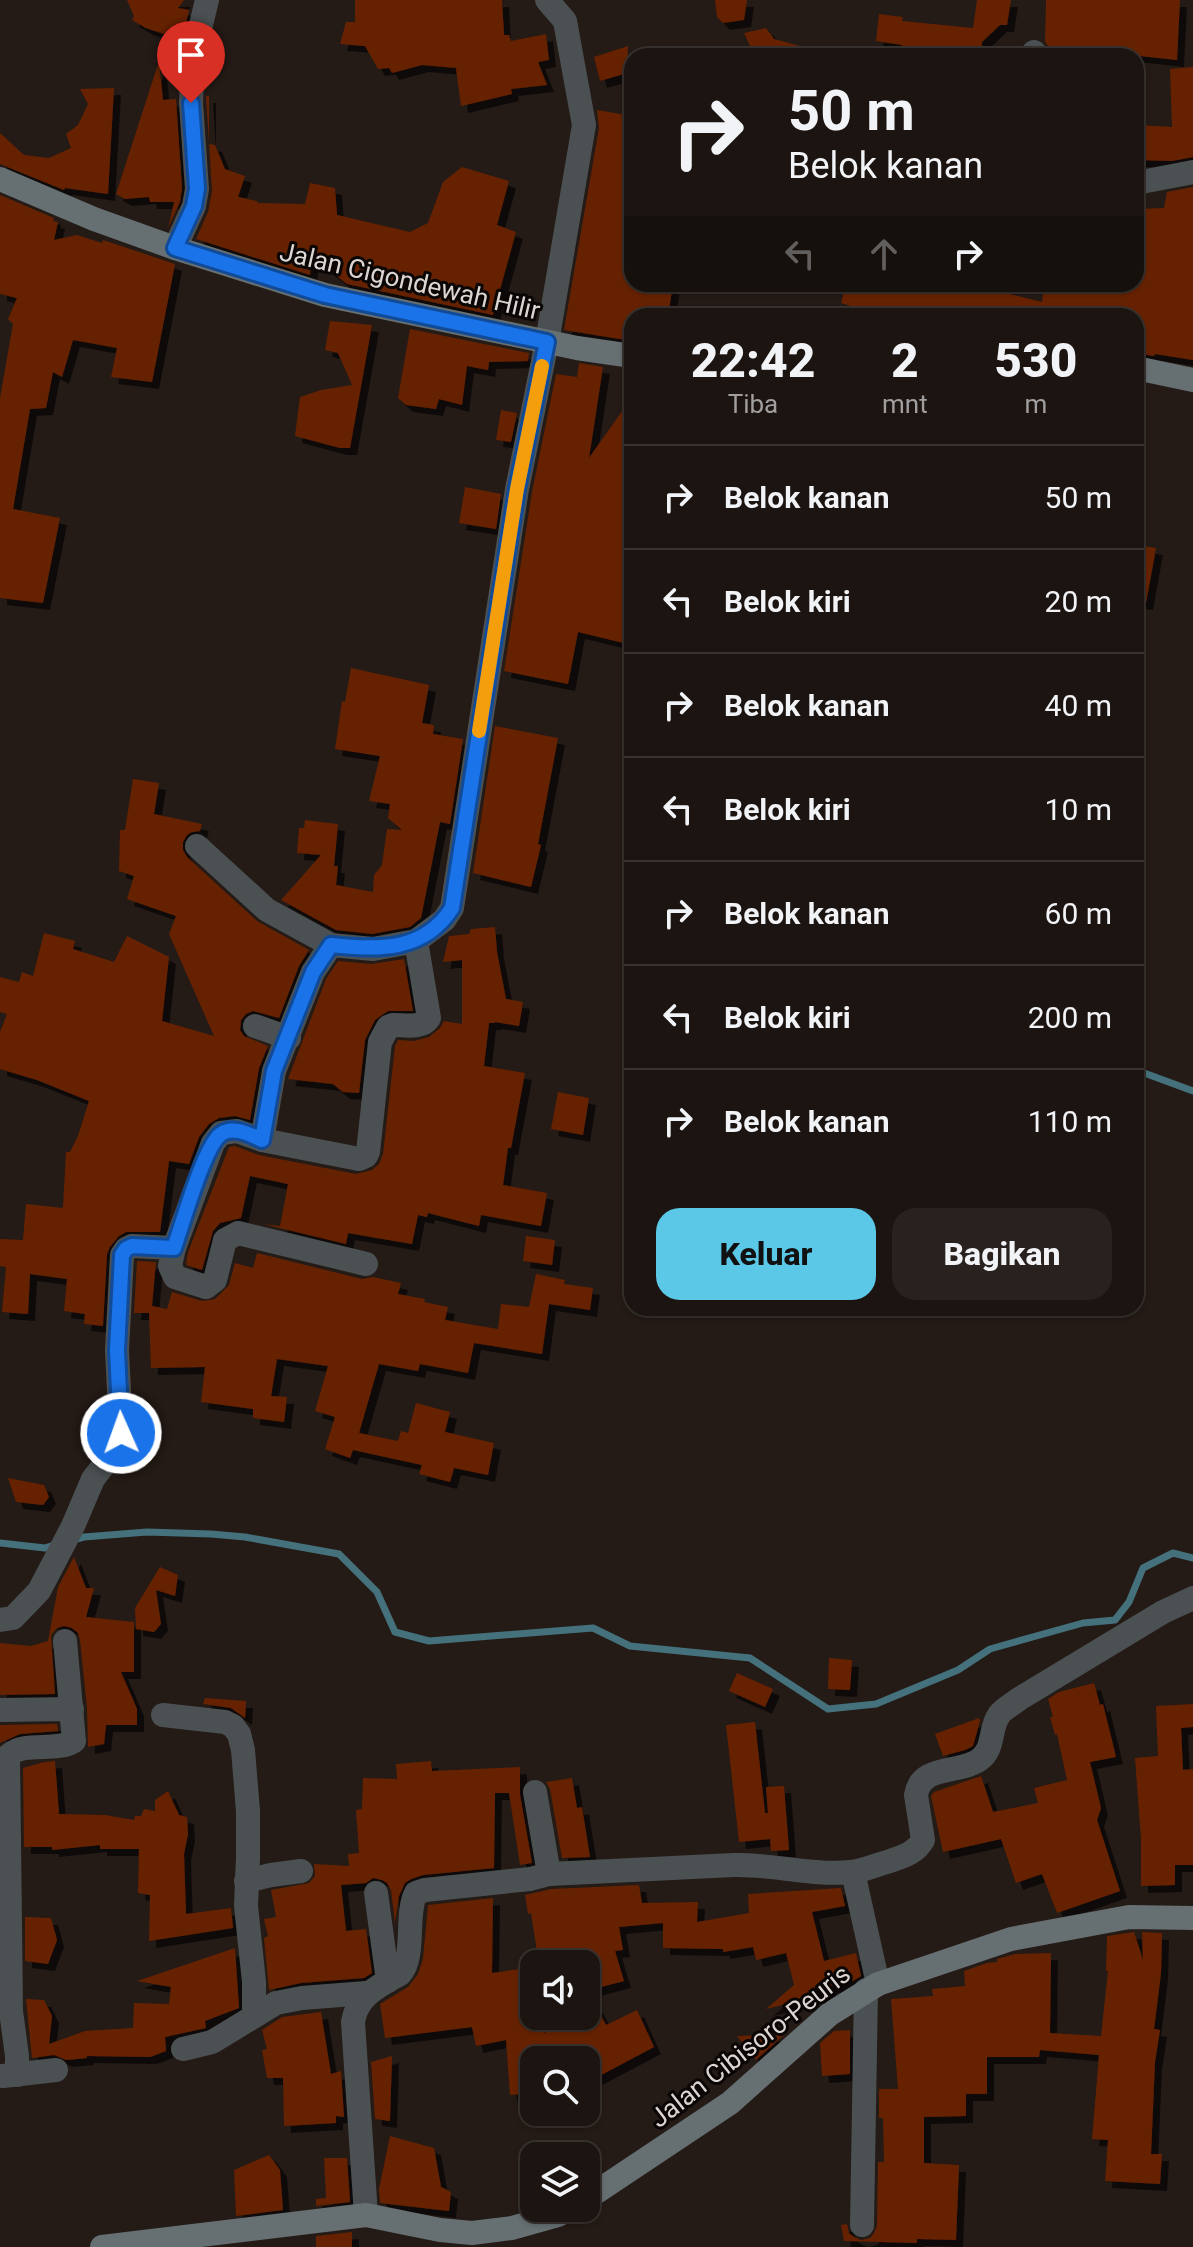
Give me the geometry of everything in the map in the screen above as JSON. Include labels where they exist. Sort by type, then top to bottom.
[{"type":"street","points":[[175,248],[194,206],[197,189],[191,103],[193,58],[207,0]]},
{"type":"street","points":[[197,846],[267,910],[331,945],[373,949],[416,941],[444,920],[452,908],[517,489],[547,342],[584,125],[565,21],[547,0]]},
{"type":"street","points":[[1144,181],[1193,172]]},
{"type":"street","name":"Jalan Cigondewah Hilir","points":[[0,179],[94,219],[175,248],[325,295],[547,342],[624,355]]},
{"type":"street","points":[[1144,370],[1193,380]]},
{"type":"street","points":[[366,1264],[238,1233],[225,1240],[215,1280],[206,1287],[175,1277],[170,1266],[213,1143],[221,1133],[248,1133],[262,1140],[359,1159],[366,1156],[380,1042],[384,1033],[393,1025],[416,1025],[429,1018],[416,941]]},
{"type":"street","points":[[262,1140],[274,1071],[313,972],[331,945]]},
{"type":"street","points":[[255,1026],[289,1038]]},
{"type":"street","points":[[0,1620],[13,1618],[39,1591],[93,1479],[110,1457],[121,1433],[117,1350],[122,1255],[132,1246],[174,1248]]},
{"type":"street","points":[[366,2215],[353,2022],[355,2011],[377,1987],[399,1974],[404,1967],[412,1901],[416,1893],[549,1874],[751,1865],[853,1872],[906,1856],[923,1840],[916,1795],[923,1778],[978,1762],[989,1748],[999,1714],[1163,1612],[1193,1598]]},
{"type":"street","points":[[8,2075],[17,2056],[11,2011],[8,1756],[16,1749],[71,1744],[74,1741],[65,1641]]},
{"type":"street","points":[[0,1710],[72,1709]]},
{"type":"street","points":[[163,1715],[225,1722],[239,1734],[247,1799],[246,1906],[254,1982],[254,2016]]},
{"type":"street","points":[[535,1792],[549,1874]]},
{"type":"street","points":[[246,1881],[301,1871]]},
{"type":"street","points":[[853,1872],[872,1987],[862,2225]]},
{"type":"street","points":[[376,1893],[377,1987]]},
{"type":"street","name":"Jalan Cibisoro-Peuris","points":[[600,2190],[730,2103],[830,2014],[872,1987],[1011,1939],[1129,1917],[1193,1918]]},
{"type":"street","points":[[183,2049],[212,2042],[276,2003],[377,1987]]},
{"type":"street","points":[[8,2075],[56,2070]]},
{"type":"street","points":[[102,2247],[366,2215],[472,2233],[533,2222]]},
{"type":"building","points":[[127,0],[184,0],[178,8],[189,10],[182,40],[132,20],[134,16]]},
{"type":"building","points":[[355,0],[502,0],[504,35],[509,35],[511,41],[546,34],[549,60],[538,62],[547,85],[511,89],[512,94],[461,106],[456,68],[422,65],[392,73],[389,68],[378,69],[365,46],[340,44],[346,22],[355,22]]},
{"type":"building","points":[[715,0],[747,0],[744,20],[723,23],[717,17]]},
{"type":"building","points":[[977,0],[1011,0],[1007,25],[1000,25],[982,42],[982,48],[902,48],[902,45],[876,41],[879,14],[903,17],[902,21],[973,28]]},
{"type":"building","points":[[1046,0],[1180,0],[1177,60],[1144,56],[1144,48],[1066,48],[1048,46],[1045,42]]},
{"type":"building","points":[[766,28],[774,39],[808,48],[751,48],[744,33]]},
{"type":"building","points":[[628,46],[624,48],[624,74],[600,81],[594,57]]},
{"type":"building","points":[[159,61],[163,100],[176,99],[182,188],[180,202],[168,228],[174,202],[150,202],[149,197],[125,199],[116,194]]},
{"type":"building","points":[[1193,67],[1193,157],[1172,161],[1144,160],[1144,125],[1172,127],[1170,69]]},
{"type":"building","points":[[114,88],[108,194],[64,190],[0,164],[0,133],[24,155],[49,158],[71,148],[66,134],[78,125],[88,104],[80,89]]},
{"type":"building","points":[[206,96],[209,96],[209,144]]},
{"type":"building","points":[[597,110],[624,115],[624,292],[672,292],[669,308],[624,308],[624,340],[564,330],[599,128]]},
{"type":"building","points":[[209,144],[215,145],[225,169],[245,176],[238,197],[258,203],[305,204],[310,183],[335,188],[337,215],[410,232],[428,223],[443,182],[462,167],[509,181],[497,225],[516,232],[493,315],[347,284],[312,257],[310,275],[196,239],[208,212],[212,191]]},
{"type":"building","points":[[1193,187],[1193,360],[1144,354],[1144,308],[854,308],[841,303],[844,292],[1002,292],[1042,302],[1043,292],[1144,292],[1144,209],[1164,208],[1167,192]]},
{"type":"building","points":[[0,195],[54,218],[53,221],[58,222],[54,240],[77,235],[102,243],[103,240],[175,264],[152,382],[111,377],[117,348],[73,340],[62,377],[53,372],[46,408],[30,409],[13,509],[60,518],[43,603],[0,598],[0,398],[13,324],[8,319],[17,298],[0,294]]},
{"type":"building","points":[[330,321],[372,325],[350,448],[295,436],[300,397],[352,385],[338,353],[325,350]]},
{"type":"building","points":[[410,329],[529,353],[528,361],[489,362],[488,370],[467,366],[462,405],[439,399],[436,409],[406,405],[398,398]]},
{"type":"building","points":[[579,363],[603,367],[589,458],[624,408],[624,643],[578,632],[568,684],[504,671],[532,492],[556,374],[577,377]]},
{"type":"building","points":[[501,410],[517,413],[511,442],[496,440]]},
{"type":"building","points":[[465,487],[501,494],[496,529],[459,523]]},
{"type":"building","points":[[1144,546],[1156,548],[1144,603]]},
{"type":"building","points":[[351,668],[429,685],[422,723],[434,725],[433,734],[463,739],[450,824],[440,822],[421,918],[410,927],[372,934],[336,930],[281,900],[321,855],[297,853],[299,828],[304,828],[305,820],[338,824],[334,866],[338,866],[336,885],[373,892],[374,875],[382,865],[387,829],[402,830],[388,818],[390,804],[369,801],[380,756],[335,749],[342,701],[345,702]]},
{"type":"building","points":[[495,726],[558,738],[531,887],[473,873]]},
{"type":"building","points":[[133,779],[159,783],[154,814],[202,824],[200,831],[187,835],[183,842],[187,857],[257,921],[309,950],[299,966],[279,1018],[253,1011],[241,1020],[240,1030],[244,1036],[268,1046],[259,1068],[250,1120],[235,1116],[219,1118],[209,1124],[199,1137],[189,1164],[169,1161],[160,1232],[126,1232],[110,1247],[103,1326],[84,1324],[85,1314],[64,1311],[67,1279],[30,1274],[28,1314],[2,1312],[6,1267],[0,1266],[0,1239],[23,1240],[26,1204],[63,1208],[66,1152],[70,1152],[78,1136],[89,1101],[0,1069],[0,1032],[7,1014],[0,1012],[0,977],[19,982],[22,972],[33,976],[44,933],[75,941],[73,949],[114,962],[127,936],[169,957],[162,1021],[214,1036],[169,934],[176,916],[127,899],[134,876],[119,871],[120,830],[125,830]]},
{"type":"building","points":[[495,927],[506,999],[523,1002],[519,1026],[489,1023],[484,1066],[525,1073],[503,1185],[547,1193],[541,1226],[481,1215],[479,1226],[428,1213],[427,1217],[418,1215],[412,1244],[348,1233],[346,1244],[263,1224],[280,1226],[288,1184],[250,1176],[241,1218],[220,1223],[213,1231],[202,1270],[186,1265],[188,1252],[229,1147],[356,1174],[372,1170],[379,1164],[383,1154],[395,1046],[398,1040],[414,1041],[429,1037],[444,1021],[462,1024],[462,960],[443,962],[449,936],[469,934],[471,929]]},
{"type":"building","points":[[404,959],[413,1011],[388,1011],[375,1020],[365,1040],[359,1093],[343,1092],[333,1084],[288,1079],[326,979],[338,961],[372,964]]},
{"type":"building","points":[[558,1092],[589,1098],[583,1135],[551,1129]]},
{"type":"building","points":[[526,1236],[555,1240],[552,1265],[523,1261]]},
{"type":"building","points":[[257,1253],[362,1279],[373,1277],[401,1283],[398,1294],[448,1307],[445,1320],[498,1329],[501,1304],[529,1307],[536,1274],[565,1280],[564,1284],[593,1288],[590,1310],[549,1304],[542,1354],[474,1343],[468,1373],[420,1364],[418,1371],[379,1364],[359,1433],[398,1441],[401,1431],[408,1433],[416,1403],[450,1412],[445,1432],[494,1443],[488,1475],[454,1468],[450,1482],[419,1474],[422,1465],[353,1450],[350,1458],[325,1449],[335,1417],[315,1411],[328,1366],[277,1359],[271,1396],[287,1397],[284,1422],[253,1418],[253,1409],[201,1402],[205,1367],[151,1368],[149,1313],[134,1313],[137,1261],[156,1262],[152,1306],[167,1309],[172,1292],[202,1301],[215,1299],[229,1285],[235,1263],[253,1268]]},
{"type":"building","points":[[8,1478],[44,1485],[49,1497],[43,1505],[16,1502]]},
{"type":"building","points":[[74,1557],[86,1588],[94,1588],[86,1617],[134,1622],[134,1672],[121,1672],[137,1709],[137,1725],[106,1725],[104,1744],[88,1747],[80,1640],[72,1628],[57,1628],[51,1635],[55,1694],[0,1695],[0,1643],[31,1646],[48,1641],[58,1587]]},
{"type":"building","points":[[160,1567],[178,1575],[175,1596],[156,1590],[161,1624],[154,1632],[136,1629],[135,1608]]},
{"type":"building","points":[[829,1658],[852,1660],[850,1690],[828,1689]]},
{"type":"building","points":[[737,1673],[773,1689],[765,1707],[729,1691]]},
{"type":"building","points":[[1094,1683],[1100,1705],[1103,1704],[1116,1757],[1090,1762],[1101,1808],[1097,1820],[1120,1891],[1057,1913],[1042,1874],[1016,1883],[1001,1839],[943,1852],[931,1796],[934,1792],[981,1776],[993,1812],[1038,1803],[1034,1788],[1067,1780],[1048,1699],[1059,1692]]},
{"type":"building","points":[[205,1698],[246,1701],[245,1718],[231,1708],[203,1704]]},
{"type":"building","points":[[1193,1704],[1193,1727],[1181,1728],[1183,1770],[1193,1769],[1193,1865],[1175,1865],[1175,1885],[1141,1886],[1135,1758],[1158,1756],[1156,1706]]},
{"type":"building","points":[[979,1718],[973,1746],[943,1756],[935,1734]]},
{"type":"building","points":[[755,1722],[765,1813],[768,1813],[766,1787],[784,1786],[789,1850],[771,1851],[770,1839],[739,1842],[726,1725]]},
{"type":"building","points":[[57,1724],[58,1731],[20,1734],[0,1743],[0,1725]]},
{"type":"building","points":[[55,1761],[59,1814],[105,1815],[134,1820],[135,1816],[141,1816],[144,1809],[155,1811],[155,1800],[168,1791],[179,1815],[187,1817],[184,1854],[186,1914],[231,1908],[233,1928],[149,1941],[150,1895],[138,1893],[139,1849],[100,1849],[100,1845],[52,1850],[52,1847],[24,1847],[23,1768]]},
{"type":"building","points":[[431,1761],[432,1771],[520,1767],[520,1795],[532,1863],[520,1865],[509,1793],[495,1793],[494,1868],[411,1879],[405,1883],[399,1896],[395,1923],[391,1890],[387,1883],[373,1878],[366,1883],[341,1885],[346,1931],[366,1929],[372,1973],[364,1978],[301,1983],[269,1990],[264,1938],[268,1936],[264,1919],[276,1917],[271,1890],[309,1883],[315,1876],[314,1864],[349,1866],[348,1854],[359,1853],[356,1810],[362,1809],[363,1778],[397,1779],[396,1764]]},
{"type":"building","points":[[572,1778],[577,1808],[582,1807],[590,1857],[562,1858],[550,1789],[546,1782]]},
{"type":"building","points":[[639,1885],[642,1903],[698,1902],[697,1922],[749,1913],[748,1894],[841,1888],[845,1906],[812,1912],[824,1961],[856,1953],[861,1976],[829,1987],[831,1993],[766,2009],[794,1985],[786,1953],[756,1960],[753,1947],[723,1952],[723,1949],[663,1948],[663,1923],[619,1927],[623,1950],[615,1951],[624,1981],[600,1987],[600,1950],[537,1950],[525,1895],[551,1889]]},
{"type":"building","points":[[493,1898],[492,1973],[520,1969],[520,2030],[543,2030],[544,2033],[550,2030],[600,2030],[600,2014],[606,2025],[637,2010],[654,2047],[600,2076],[600,2046],[520,2046],[520,2094],[510,2095],[506,2040],[476,2046],[472,2027],[385,2038],[380,2004],[408,1987],[418,1974],[423,1959],[428,1905]]},
{"type":"building","points":[[25,1917],[51,1918],[57,1940],[48,1964],[25,1961]]},
{"type":"building","points":[[1134,1932],[1143,1960],[1142,1932],[1162,1933],[1154,2029],[1160,2030],[1155,2062],[1151,2154],[1162,2154],[1160,2184],[1105,2181],[1108,2140],[1092,2139],[1099,2055],[1040,2050],[1039,2057],[987,2057],[987,2094],[966,2094],[966,2116],[924,2117],[924,2163],[959,2165],[956,2240],[917,2239],[917,2243],[844,2241],[841,2225],[847,2224],[849,2233],[861,2240],[870,2238],[877,2226],[878,2162],[884,2162],[879,2089],[898,2089],[891,1999],[933,1996],[932,1989],[965,1986],[964,1971],[997,1962],[997,1959],[1015,1954],[1051,1953],[1050,2033],[1101,2036],[1108,1971],[1107,1936]]},
{"type":"building","points":[[235,1948],[239,2008],[205,2021],[206,2028],[165,2037],[166,2051],[150,2057],[87,2056],[66,2060],[54,2055],[32,2058],[26,1999],[44,2000],[52,2016],[49,2044],[85,2031],[133,2028],[134,2003],[169,2004],[171,1987],[137,1981]]},
{"type":"building","points":[[321,2012],[331,2074],[341,2071],[344,2117],[336,2116],[336,2123],[284,2126],[283,2078],[267,2078],[262,2050],[267,2049],[262,2030],[282,2017]]},
{"type":"building","points":[[850,2030],[850,2074],[822,2076],[820,2043],[834,2031]]},
{"type":"building","points":[[785,2034],[756,2060],[737,2036]]},
{"type":"building","points":[[392,2056],[390,2121],[375,2119],[371,2062]]},
{"type":"building","points":[[390,2136],[434,2148],[441,2187],[451,2192],[449,2211],[380,2203],[379,2189]]},
{"type":"building","points":[[269,2155],[280,2170],[283,2210],[236,2216],[234,2170]]},
{"type":"building","points":[[324,2158],[347,2158],[350,2202],[316,2206],[316,2199],[326,2198]]},
{"type":"building","points":[[352,2232],[352,2247],[316,2247],[316,2236]]},
{"type":"waterway","points":[[1144,1073],[1193,1091]]},
{"type":"waterway","points":[[73,1540],[147,1532],[211,1534],[339,1554],[377,1592],[395,1632],[429,1641],[593,1628],[630,1646],[750,1658],[828,1709],[876,1704],[958,1670],[990,1649],[1083,1623],[1115,1620],[1129,1602],[1143,1568],[1173,1553],[1193,1558]]},
{"type":"waterway","points":[[0,1543],[45,1548],[57,1544]]},
{"type":"slow traffic","points":[[479,731],[517,489],[542,366]]},
{"type":"route","points":[[121,1433],[117,1350],[122,1255],[132,1246],[174,1248],[205,1161],[221,1133],[237,1131],[262,1140],[274,1071],[313,972],[331,945],[373,949],[416,941],[444,920],[452,908],[517,489],[547,342],[325,295],[175,248],[194,206],[197,189],[191,103]]}]
